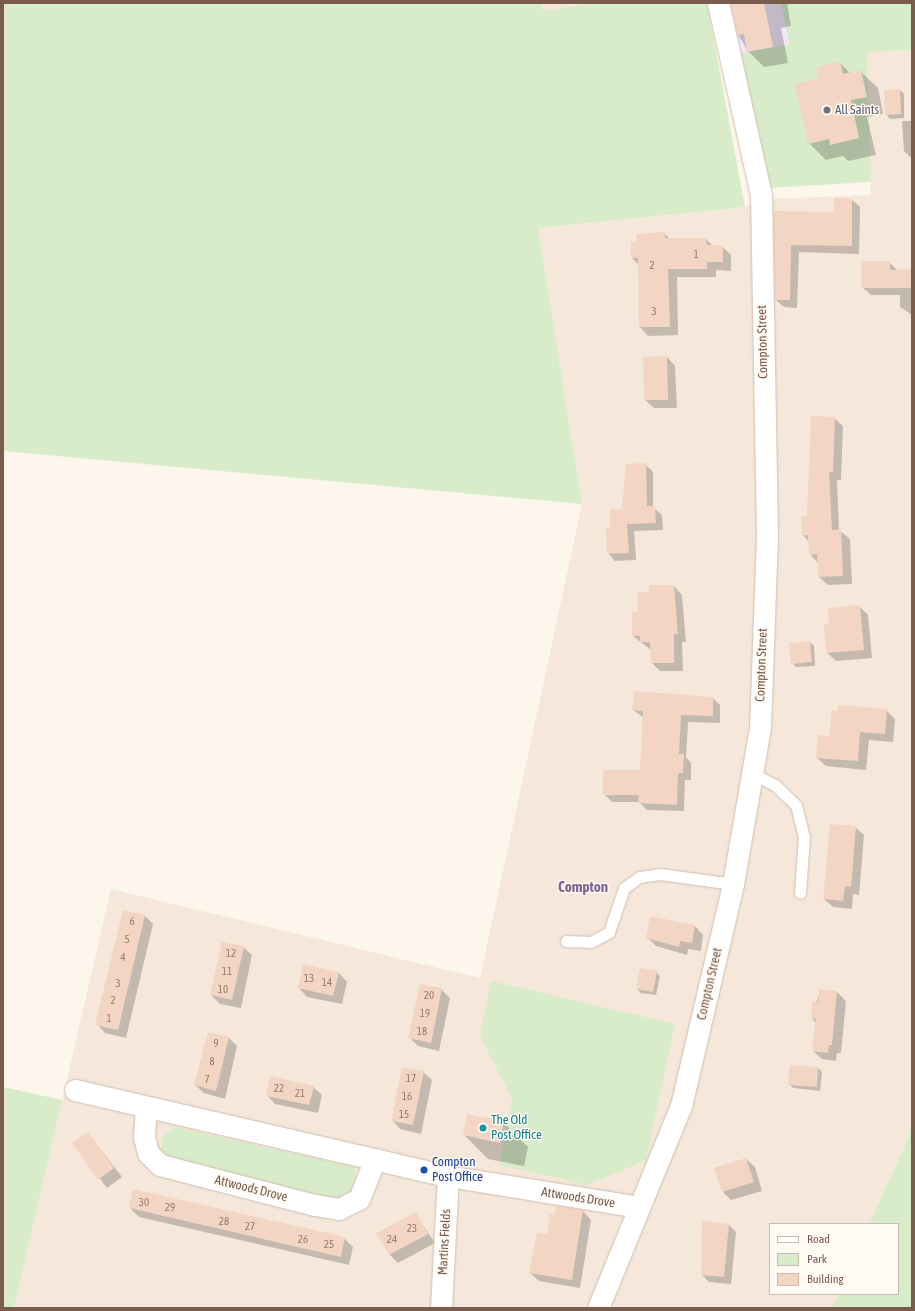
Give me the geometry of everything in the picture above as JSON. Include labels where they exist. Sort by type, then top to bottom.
[{"type":"street","name":"Compton Street","points":[[598,1308],[681,1106],[733,884],[760,726],[767,536],[761,195],[718,3]]},
{"type":"street","name":"Attwoods Drove","points":[[75,1090],[146,1108],[448,1176],[639,1208]]},
{"type":"street","name":"Attwoods Drove","points":[[146,1108],[144,1137],[148,1153],[160,1165],[315,1205],[339,1210],[359,1200],[375,1159]]},
{"type":"street","name":"Martins Fields","points":[[441,1308],[448,1176]]},
{"type":"lane","points":[[752,773],[775,784],[796,805],[804,836],[800,893]]},
{"type":"lane","points":[[566,941],[591,942],[609,932],[624,888],[639,877],[660,874],[733,884]]},
{"type":"shaded area","points":[[542,3],[596,3],[543,12]]},
{"type":"shaded area","points":[[727,3],[781,3],[789,44],[737,54]]},
{"type":"shaded area","points":[[912,50],[912,1116],[909,1135],[869,1223],[769,1223],[769,1295],[838,1295],[831,1308],[14,1308],[111,889],[480,978],[582,504],[538,228],[745,207],[773,199],[871,195],[867,52]]},
{"type":"green space","points":[[3,3],[542,3],[543,11],[596,3],[707,3],[745,207],[538,228],[582,504],[3,451]]},
{"type":"green space","points":[[781,3],[912,3],[912,50],[867,52],[871,182],[768,188],[737,54],[789,44]]},
{"type":"green space","points":[[491,981],[675,1024],[646,1160],[587,1185],[499,1165],[512,1099],[480,1036]]},
{"type":"green space","points":[[3,1087],[62,1100],[14,1308],[3,1308]]},
{"type":"green space","points":[[912,1116],[912,1308],[831,1308],[838,1295],[899,1295],[899,1223],[869,1223],[909,1136]]},
{"type":"green space","points":[[175,1127],[354,1167],[356,1188],[342,1200],[167,1160],[160,1150],[164,1134]]},
{"type":"building","points":[[730,3],[764,3],[773,47],[747,52],[744,34],[738,35]]},
{"type":"building","name":"All Saints","points":[[840,61],[843,74],[861,70],[867,97],[851,100],[859,138],[830,145],[829,139],[808,144],[795,84],[819,78],[816,67]]},
{"type":"building","points":[[900,89],[901,114],[885,115],[884,90]]},
{"type":"building","points":[[834,198],[852,199],[852,246],[791,245],[790,300],[775,300],[773,211],[834,212]]},
{"type":"building","points":[[665,232],[665,238],[706,238],[707,245],[723,245],[723,262],[707,262],[707,269],[668,269],[670,327],[639,327],[638,258],[631,258],[631,242],[637,242],[636,234]]},
{"type":"building","points":[[861,261],[890,261],[890,270],[912,269],[912,288],[861,288]]},
{"type":"building","points":[[667,356],[668,400],[644,400],[643,357]]},
{"type":"building","points":[[811,416],[835,417],[833,472],[829,472],[832,530],[841,529],[843,576],[818,577],[817,554],[809,555],[808,535],[802,536],[801,516],[807,516]]},
{"type":"building","points":[[646,463],[647,506],[655,506],[656,523],[627,524],[629,553],[607,554],[606,528],[610,527],[610,509],[622,509],[626,464]]},
{"type":"building","points":[[649,585],[674,585],[678,634],[674,634],[674,663],[651,663],[650,642],[640,642],[640,636],[632,636],[632,612],[638,612],[637,592],[649,592]]},
{"type":"building","points":[[860,605],[864,650],[826,653],[824,624],[829,623],[828,608]]},
{"type":"building","points":[[810,641],[812,662],[791,664],[789,643]]},
{"type":"building","points":[[634,691],[713,697],[713,716],[681,715],[679,754],[684,754],[683,773],[678,773],[677,805],[638,803],[639,795],[603,795],[603,770],[640,770],[643,711],[632,710]]},
{"type":"building","points":[[838,705],[887,709],[885,734],[860,732],[858,761],[816,758],[818,735],[829,736],[832,710],[838,711]]},
{"type":"building","points":[[830,824],[856,826],[851,887],[845,886],[843,901],[823,899]]},
{"type":"building","points":[[123,910],[145,915],[118,1030],[95,1025]]},
{"type":"building","points":[[650,916],[695,925],[692,943],[680,941],[679,947],[646,938]]},
{"type":"building","points":[[222,942],[244,946],[232,1000],[210,995]]},
{"type":"building","points":[[303,964],[339,972],[333,996],[298,988]]},
{"type":"building","points":[[640,968],[657,971],[653,992],[636,989]]},
{"type":"building","points":[[420,984],[442,988],[431,1043],[408,1038]]},
{"type":"building","points":[[819,989],[837,991],[832,1045],[829,1045],[828,1053],[812,1051],[816,1019],[811,1018],[812,1002],[818,1002]]},
{"type":"building","points":[[208,1032],[229,1037],[216,1091],[194,1085]]},
{"type":"building","points":[[790,1065],[818,1067],[817,1087],[788,1085]]},
{"type":"building","points":[[402,1067],[424,1071],[413,1125],[391,1121]]},
{"type":"building","points":[[270,1076],[314,1086],[309,1105],[266,1096]]},
{"type":"building","name":"The Old Post Office","points":[[467,1114],[504,1121],[500,1143],[463,1135]]},
{"type":"building","points":[[88,1132],[114,1168],[98,1180],[72,1143]]},
{"type":"building","points":[[746,1158],[754,1182],[722,1192],[714,1168]]},
{"type":"building","points":[[133,1189],[345,1237],[341,1257],[129,1208]]},
{"type":"building","points":[[556,1206],[583,1210],[572,1280],[529,1273],[537,1232],[547,1234],[550,1214],[554,1215]]},
{"type":"building","points":[[416,1212],[428,1234],[389,1255],[376,1233]]},
{"type":"building","points":[[702,1221],[729,1224],[724,1277],[701,1275]]},
{"type":"place","name":"All Saints","points":[[827,110]]},
{"type":"place","name":"The Old Post Office","points":[[483,1128]]},
{"type":"place","name":"Compton Post Office","points":[[424,1170]]},
{"type":"district","name":"Compton","points":[[583,887]]}]
